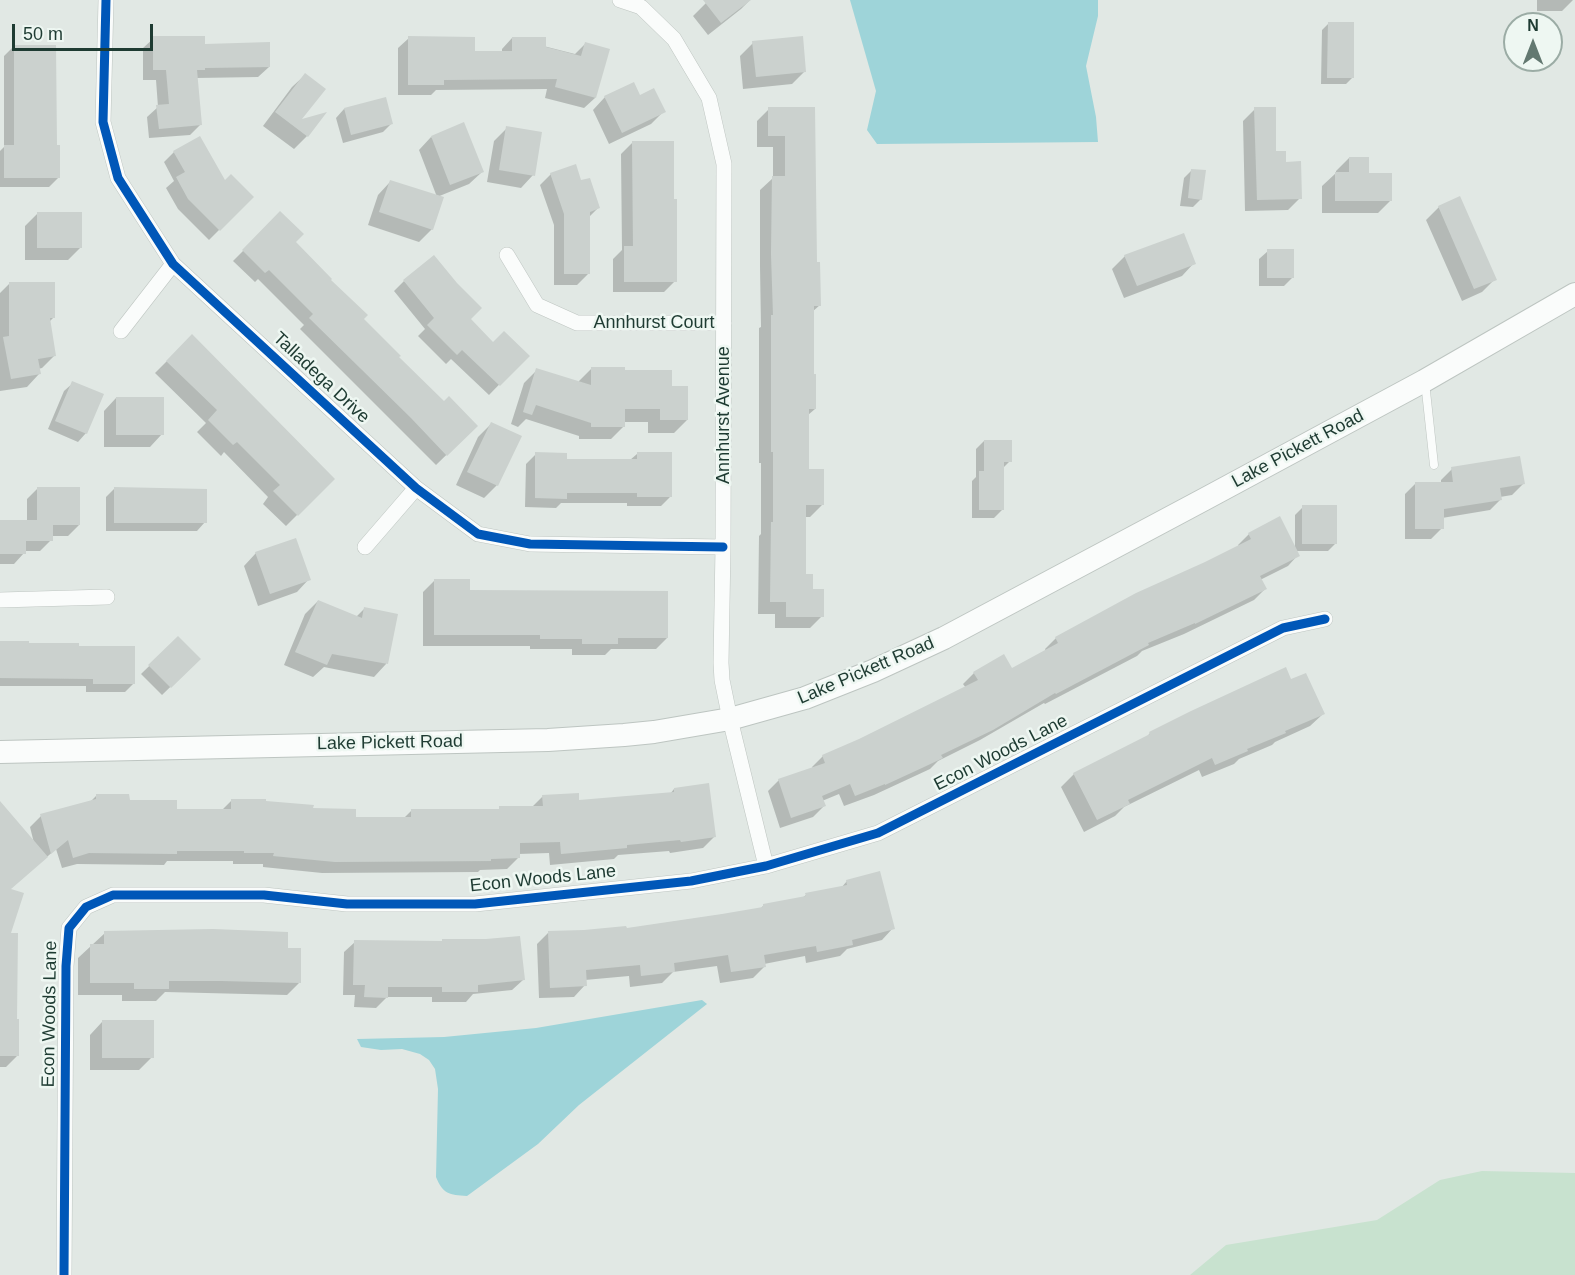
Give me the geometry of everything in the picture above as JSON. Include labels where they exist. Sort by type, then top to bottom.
[{"type":"main road","name":"Lake Pickett Road","points":[[0,753],[548,740],[644,733],[730,719],[805,698],[842,685],[944,638],[1424,381],[1575,294]]},
{"type":"street","name":"Talladega Drive","points":[[106,0],[103,122],[118,178],[172,264],[416,488],[478,534],[530,544],[723,547]]},
{"type":"street","name":"Annhurst Avenue","points":[[620,0],[643,3],[674,39],[709,98],[724,164],[722,680],[766,866]]},
{"type":"street","name":"Annhurst Court","points":[[507,255],[537,305],[577,323],[724,323]]},
{"type":"street","points":[[121,331],[172,264]]},
{"type":"street","points":[[365,547],[416,488]]},
{"type":"street","points":[[0,600],[107,597]]},
{"type":"street","name":"Econ Woods Lane","points":[[64,1275],[66,966],[69,928],[86,907],[113,895],[264,895],[347,904],[475,904],[691,881],[766,866],[878,833],[1283,628],[1325,619]]},
{"type":"lane","points":[[1424,381],[1434,465]]},
{"type":"green space","points":[[1482,1171],[1575,1173],[1575,1275],[1190,1275],[1226,1245],[1377,1220],[1440,1180]]},
{"type":"water","points":[[850,0],[1098,0],[1098,16],[1086,66],[1096,117],[1098,142],[877,144],[867,130],[876,91]]},
{"type":"water","points":[[702,1000],[707,1004],[579,1105],[538,1144],[467,1196],[447,1193],[436,1177],[438,1089],[435,1069],[429,1060],[420,1054],[402,1049],[381,1050],[361,1047],[357,1039],[444,1037],[536,1028]]},
{"type":"building","points":[[703,0],[751,0],[721,23]]},
{"type":"building","points":[[1328,22],[1354,22],[1354,78],[1327,78]]},
{"type":"building","points":[[153,36],[205,36],[205,44],[270,42],[270,67],[197,70],[202,125],[159,129],[156,105],[169,104],[166,70],[153,70]]},
{"type":"building","points":[[408,36],[475,37],[475,51],[512,51],[512,37],[546,37],[546,47],[581,56],[585,42],[610,49],[596,98],[555,87],[557,79],[444,80],[444,85],[408,85]]},
{"type":"building","points":[[803,36],[806,72],[756,77],[752,41]]},
{"type":"building","points":[[14,45],[56,45],[57,145],[60,145],[60,178],[4,178],[4,145],[14,145]]},
{"type":"building","points":[[305,73],[326,89],[302,119],[327,112],[308,137],[275,112]]},
{"type":"building","points":[[634,82],[640,95],[654,88],[666,112],[622,133],[604,96]]},
{"type":"building","points":[[386,97],[393,124],[351,135],[344,108]]},
{"type":"building","points":[[768,107],[815,107],[817,262],[820,262],[821,306],[814,306],[816,409],[809,409],[809,469],[824,469],[824,505],[806,505],[806,574],[813,574],[813,589],[824,589],[824,617],[786,617],[786,602],[770,602],[771,522],[773,522],[772,176],[785,176],[785,136],[768,136]]},
{"type":"building","points":[[1254,107],[1276,107],[1276,151],[1286,151],[1286,162],[1301,161],[1302,199],[1257,200]]},
{"type":"building","points":[[464,122],[484,172],[450,185],[431,136]]},
{"type":"building","points":[[506,126],[542,132],[535,176],[499,170]]},
{"type":"building","points":[[200,136],[225,180],[231,174],[254,197],[220,231],[188,199],[176,177],[185,172],[173,151]]},
{"type":"building","points":[[632,141],[674,141],[677,282],[624,282],[624,246],[633,246]]},
{"type":"building","points":[[1349,157],[1369,157],[1369,173],[1392,173],[1392,201],[1335,201],[1335,172],[1349,172]]},
{"type":"building","points":[[576,164],[581,180],[590,178],[600,208],[590,212],[590,274],[564,274],[564,214],[550,173]]},
{"type":"building","points":[[1191,169],[1206,170],[1202,200],[1188,198]]},
{"type":"building","points":[[390,180],[444,197],[433,230],[379,212]]},
{"type":"building","points":[[1460,196],[1497,280],[1474,289],[1438,206]]},
{"type":"building","points":[[280,211],[304,234],[296,242],[368,315],[364,319],[444,401],[449,396],[478,426],[447,456],[309,318],[313,314],[269,270],[265,273],[242,250]]},
{"type":"building","points":[[37,212],[82,212],[82,248],[37,248]]},
{"type":"building","points":[[1184,233],[1196,264],[1137,286],[1124,255]]},
{"type":"building","points":[[1267,249],[1294,249],[1294,278],[1267,278]]},
{"type":"building","points":[[434,255],[482,308],[471,319],[493,342],[504,331],[530,356],[500,386],[462,350],[457,355],[427,325],[434,318],[403,280]]},
{"type":"building","points":[[9,282],[55,282],[55,318],[50,318],[56,356],[38,359],[41,374],[11,379],[3,337],[9,336]]},
{"type":"building","points":[[192,334],[335,479],[298,516],[273,491],[280,485],[237,442],[233,445],[208,420],[217,410],[166,361]]},
{"type":"building","points":[[591,367],[672,370],[672,386],[688,386],[688,420],[660,420],[660,409],[625,409],[625,427],[591,427],[591,423],[536,405],[532,415],[523,412],[536,368],[591,385]]},
{"type":"building","points":[[72,381],[104,394],[87,434],[55,421]]},
{"type":"building","points":[[116,397],[164,397],[164,435],[116,435]]},
{"type":"building","points":[[491,422],[522,436],[498,486],[467,472]]},
{"type":"building","points":[[984,440],[1012,440],[1012,462],[1004,462],[1004,510],[979,510],[979,471],[984,471]]},
{"type":"building","points":[[535,452],[567,453],[567,459],[637,459],[637,452],[672,452],[672,497],[637,497],[637,493],[567,493],[567,499],[535,498]]},
{"type":"building","points":[[1520,456],[1525,484],[1500,488],[1502,500],[1444,509],[1444,529],[1415,529],[1415,482],[1453,482],[1451,467]]},
{"type":"building","points":[[37,487],[80,487],[80,525],[53,525],[53,541],[26,541],[26,554],[0,554],[0,520],[37,520]]},
{"type":"building","points":[[114,487],[207,489],[207,523],[114,523]]},
{"type":"building","points":[[1302,505],[1337,505],[1337,544],[1302,544]]},
{"type":"building","points":[[1280,516],[1300,556],[1260,576],[1267,589],[1195,624],[1148,643],[1149,645],[1055,693],[993,730],[941,755],[943,758],[855,796],[850,784],[822,796],[826,806],[791,818],[778,779],[825,763],[822,755],[978,680],[973,672],[1004,654],[1012,668],[1058,643],[1055,637],[1136,593],[1251,539],[1248,533]]},
{"type":"building","points":[[296,538],[311,580],[270,594],[255,552]]},
{"type":"building","points":[[434,579],[470,579],[470,590],[668,591],[668,638],[618,638],[618,644],[582,644],[582,639],[540,639],[540,635],[434,635]]},
{"type":"building","points":[[318,600],[362,618],[364,607],[398,614],[388,664],[332,654],[327,665],[295,652]]},
{"type":"building","points":[[178,636],[201,659],[171,688],[148,665]]},
{"type":"building","points":[[0,641],[79,643],[79,646],[135,646],[135,684],[93,684],[93,679],[0,678]]},
{"type":"building","points":[[1286,667],[1291,679],[1306,673],[1325,714],[1215,765],[1212,758],[1128,800],[1130,804],[1097,820],[1073,773],[1191,711]]},
{"type":"building","points":[[709,783],[716,837],[561,854],[560,842],[520,843],[520,858],[491,859],[491,861],[335,862],[273,856],[274,853],[244,853],[244,851],[177,851],[177,854],[89,853],[73,858],[68,840],[51,854],[40,814],[96,799],[96,794],[129,794],[130,800],[177,800],[177,809],[231,809],[231,799],[266,799],[266,801],[314,805],[313,808],[356,809],[356,817],[411,817],[411,809],[499,809],[499,806],[543,806],[542,795],[579,793],[579,800],[674,792],[674,788]]},
{"type":"building","points":[[0,801],[48,857],[11,889],[24,893],[11,933],[18,933],[19,1056],[0,1056]]},
{"type":"building","points":[[880,871],[895,929],[852,940],[853,945],[817,952],[816,946],[764,955],[766,967],[731,972],[728,955],[674,963],[675,972],[641,976],[640,965],[586,970],[587,986],[550,988],[548,931],[626,926],[627,928],[763,907],[763,904],[806,896],[805,893],[847,885],[846,880]]},
{"type":"building","points":[[213,929],[288,932],[288,948],[301,948],[301,983],[169,981],[169,989],[134,989],[134,983],[90,983],[90,944],[104,944],[104,931]]},
{"type":"building","points":[[520,936],[525,980],[478,985],[478,992],[442,992],[442,987],[388,987],[388,998],[364,997],[365,985],[353,985],[354,940],[442,941],[442,939]]},
{"type":"building","points":[[102,1020],[154,1020],[154,1058],[102,1058]]},
{"type":"cycle path","points":[[106,0],[103,122],[118,178],[173,264],[416,488],[478,534],[530,544],[723,547]]},
{"type":"cycle path","points":[[64,1275],[66,966],[69,928],[86,907],[113,895],[264,895],[347,904],[475,904],[691,881],[766,866],[878,833],[1283,628],[1325,619]]}]
